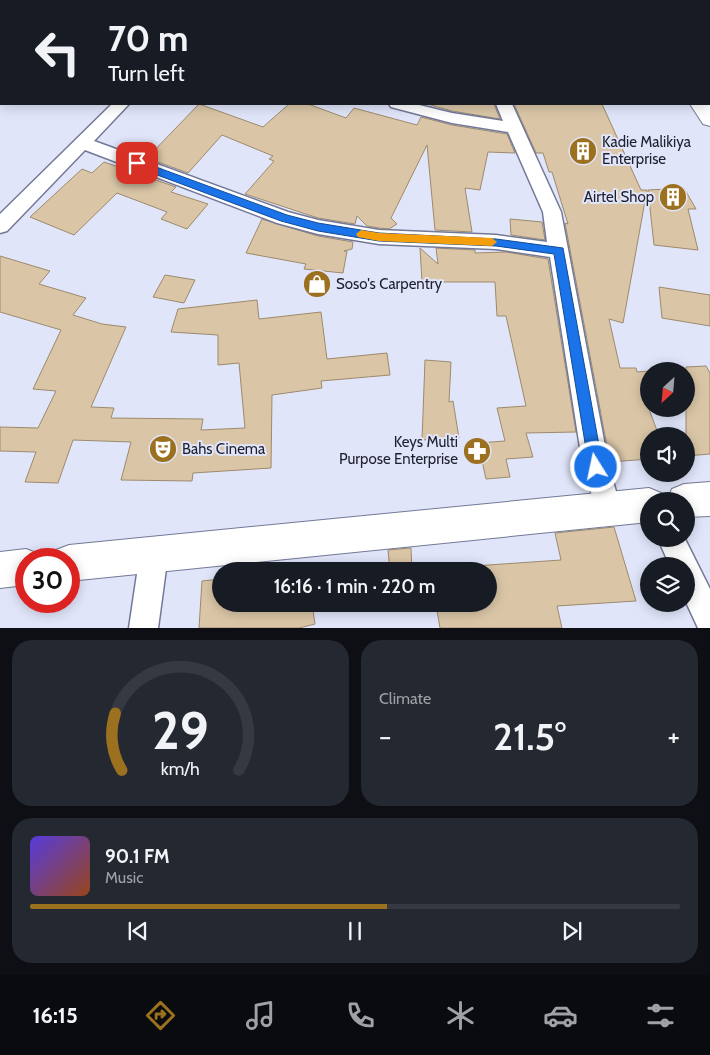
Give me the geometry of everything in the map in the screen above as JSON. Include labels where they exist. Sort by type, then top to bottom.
[{"type":"main road","points":[[701,105],[710,119]]},
{"type":"main road","points":[[695,500],[710,499]]},
{"type":"main road","points":[[80,562],[640,506]]},
{"type":"main road","points":[[0,570],[15,568]]},
{"type":"street","points":[[0,226],[120,105]]},
{"type":"street","points":[[401,105],[452,118],[515,128]]},
{"type":"street","points":[[504,105],[552,212],[596,467],[608,509]]},
{"type":"street","points":[[83,143],[284,218],[318,227],[379,237],[496,242],[559,251]]},
{"type":"street","points":[[143,628],[154,554]]},
{"type":"street","points":[[695,589],[710,620]]},
{"type":"building","points":[[198,105],[263,127],[288,105],[311,105],[346,118],[354,108],[417,125],[421,117],[452,125],[507,134],[515,153],[488,152],[480,190],[465,188],[472,232],[435,230],[427,145],[391,218],[397,224],[389,229],[367,226],[357,216],[355,224],[318,218],[245,194],[274,161],[269,159],[273,156],[222,135],[188,173],[147,158]]},
{"type":"building","points":[[431,105],[494,105],[500,119],[452,111]]},
{"type":"building","points":[[514,105],[602,105],[641,190],[647,190],[623,323],[609,319],[620,368],[636,368],[637,372],[640,372],[640,418],[652,418],[656,427],[640,427],[640,460],[610,462],[565,223],[568,224],[552,172],[549,172],[543,153],[536,153]]},
{"type":"building","points":[[104,162],[176,187],[171,192],[208,204],[187,229],[161,219],[167,212],[117,193],[74,235],[30,217],[82,169],[92,173]]},
{"type":"building","points":[[684,188],[696,209],[688,209],[698,250],[654,245],[648,190]]},
{"type":"building","points":[[262,219],[318,236],[353,242],[352,249],[344,251],[347,251],[343,273],[304,269],[306,264],[246,253]]},
{"type":"building","points":[[510,219],[542,222],[545,240],[511,235]]},
{"type":"building","points":[[420,248],[438,264],[436,248],[475,250],[475,253],[506,252],[548,259],[576,432],[526,433],[533,457],[506,459],[510,477],[486,479],[478,443],[505,441],[497,408],[526,406],[506,316],[497,316],[495,282],[422,282]]},
{"type":"building","points":[[0,256],[50,271],[39,284],[86,298],[73,315],[102,324],[126,327],[91,407],[114,408],[111,418],[203,419],[201,430],[245,428],[239,363],[218,365],[218,335],[171,332],[178,309],[257,300],[259,319],[321,312],[327,359],[387,353],[390,375],[321,381],[322,388],[272,395],[271,468],[193,473],[192,481],[121,480],[131,442],[73,440],[58,483],[25,482],[36,452],[0,451],[0,427],[38,428],[56,391],[33,389],[61,330],[0,312]]},
{"type":"building","points":[[165,275],[195,280],[184,303],[153,297]]},
{"type":"building","points":[[659,287],[710,295],[710,326],[662,318]]},
{"type":"building","points":[[425,360],[451,362],[449,402],[453,401],[459,438],[422,440]]},
{"type":"building","points":[[706,366],[710,373],[710,454],[695,455],[695,427],[686,427],[686,418],[695,418],[695,367]]},
{"type":"building","points":[[614,527],[636,601],[557,606],[562,628],[440,628],[437,612],[497,612],[497,564],[561,560],[555,533]]},
{"type":"building","points":[[411,548],[412,562],[389,562],[388,550]]},
{"type":"building","points":[[212,580],[212,612],[313,612],[315,624],[299,628],[199,628],[202,581]]},
{"type":"slow traffic","points":[[361,234],[379,237],[492,242]]},
{"type":"place","name":"Kadie Malikiya Enterprise","points":[[583,151]]},
{"type":"place","name":"Airtel Shop","points":[[673,197]]},
{"type":"place","name":"Soso's Carpentry","points":[[317,284]]},
{"type":"place","name":"Bahs Cinema","points":[[163,449]]},
{"type":"place","name":"Keys Multi Purpose Enterprise","points":[[477,451]]},
{"type":"route","points":[[137,163],[284,218],[318,227],[379,237],[496,242],[559,251],[596,467]]}]
